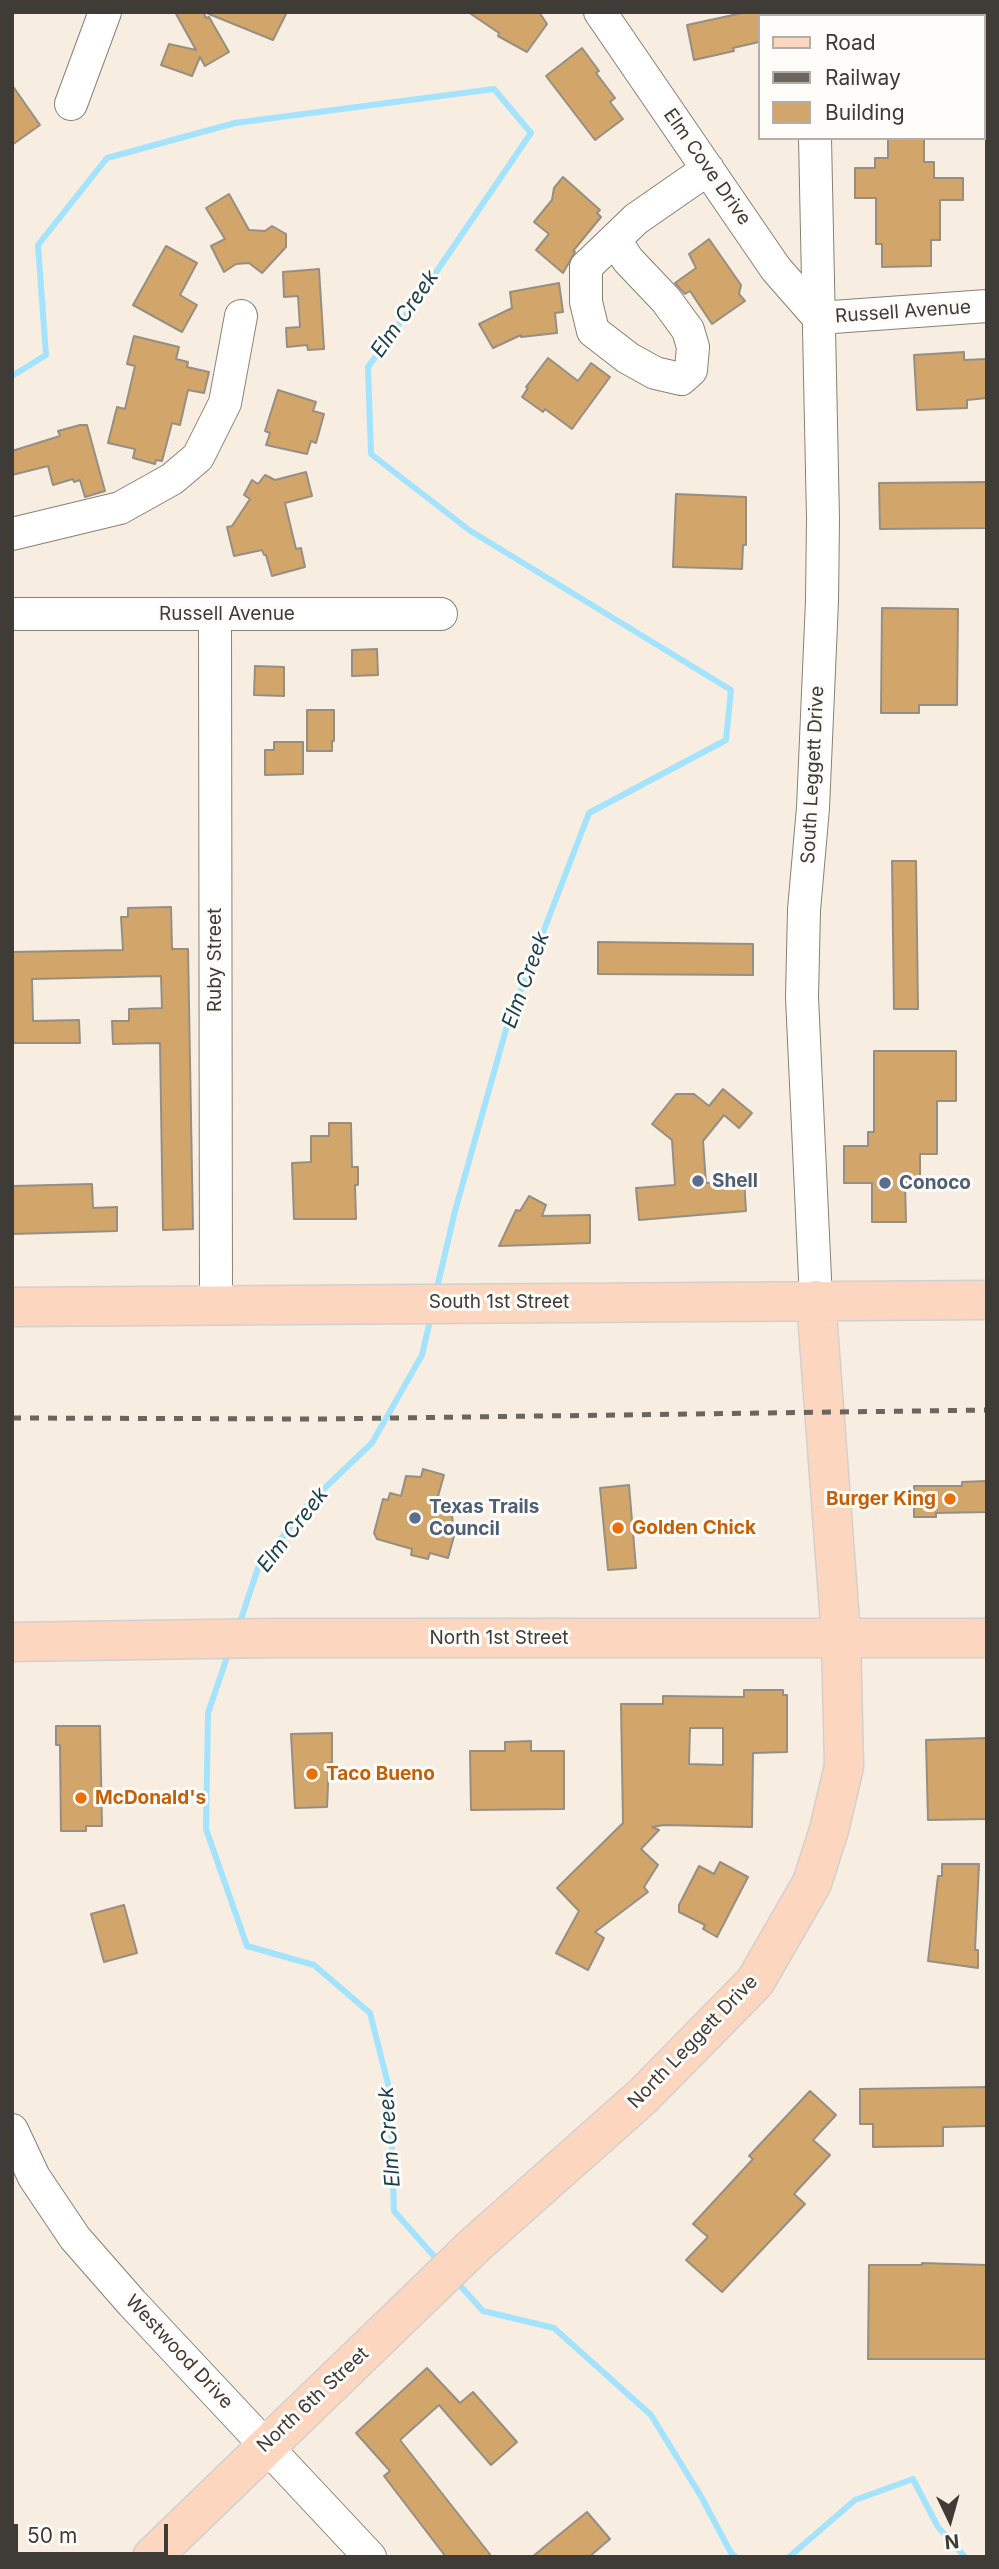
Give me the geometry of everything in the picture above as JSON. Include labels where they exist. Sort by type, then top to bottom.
[{"type":"main road","name":"South Leggett Drive","points":[[816,1300],[823,1411]]},
{"type":"main road","name":"South 1st Street","points":[[12,1307],[987,1300]]},
{"type":"main road","name":"North Leggett Drive","points":[[475,2245],[643,2096],[755,1982],[812,1883],[829,1830],[844,1766],[841,1636],[823,1411]]},
{"type":"main road","name":"North 1st Street","points":[[12,1642],[273,1638],[987,1637]]},
{"type":"main road","name":"North 6th Street","points":[[152,2557],[475,2245]]},
{"type":"street","points":[[71,104],[105,12]]},
{"type":"street","name":"Elm Cove Drive","points":[[600,12],[776,269],[819,318]]},
{"type":"street","name":"South Leggett Drive","points":[[815,140],[822,601],[813,808],[804,910],[802,997],[816,1300]]},
{"type":"street","points":[[615,240],[636,219],[708,169]]},
{"type":"street","name":"Russell Avenue","points":[[819,318],[987,306]]},
{"type":"street","points":[[12,534],[120,508],[172,479],[198,457],[225,403],[241,316]]},
{"type":"street","name":"Russell Avenue","points":[[12,614],[441,614]]},
{"type":"street","name":"Ruby Street","points":[[215,615],[216,1306]]},
{"type":"street","name":"Westwood Drive","points":[[12,2130],[34,2177],[75,2238],[132,2303],[370,2557]]},
{"type":"building","points":[[175,12],[203,12],[206,18],[209,17],[229,52],[205,66],[200,57],[192,76],[161,65],[169,44],[196,50]]},
{"type":"building","points":[[204,12],[287,12],[273,40]]},
{"type":"building","points":[[468,12],[539,12],[547,24],[527,52],[498,36],[499,33]]},
{"type":"building","points":[[747,12],[759,12],[758,42],[694,60],[687,25]]},
{"type":"building","points":[[582,48],[615,98],[610,102],[623,119],[595,140],[546,76]]},
{"type":"building","points":[[12,85],[40,125],[12,145]]},
{"type":"building","points":[[888,140],[924,140],[924,162],[934,162],[934,178],[963,178],[963,200],[940,200],[940,240],[931,240],[931,266],[882,267],[882,244],[876,244],[876,198],[855,198],[855,168],[875,168],[875,158],[888,158]]},
{"type":"building","points":[[563,177],[600,210],[597,213],[601,217],[573,251],[575,252],[563,273],[536,250],[549,234],[534,222],[552,200],[554,188]]},
{"type":"building","points":[[229,194],[249,230],[265,231],[272,226],[286,234],[286,247],[262,273],[249,263],[236,264],[224,272],[211,246],[225,239],[206,208]]},
{"type":"building","points":[[709,239],[741,285],[739,294],[745,301],[712,324],[690,291],[685,294],[675,283],[696,268],[689,254]]},
{"type":"building","points":[[166,246],[197,263],[180,295],[197,305],[182,332],[133,305]]},
{"type":"building","points":[[319,269],[324,349],[308,350],[307,345],[287,347],[286,328],[300,327],[298,296],[284,297],[283,272]]},
{"type":"building","points":[[559,283],[563,312],[555,313],[557,333],[521,335],[493,348],[479,324],[512,308],[510,292]]},
{"type":"building","points":[[134,336],[179,347],[176,359],[188,362],[187,367],[209,372],[204,393],[188,390],[180,425],[172,423],[162,461],[156,460],[155,464],[133,458],[135,449],[108,443],[117,407],[125,409],[135,366],[127,364]]},
{"type":"building","points":[[964,352],[964,360],[987,359],[987,398],[967,400],[967,408],[917,410],[914,355]]},
{"type":"building","points":[[548,358],[578,381],[591,363],[610,377],[572,429],[545,409],[543,412],[522,397],[528,388],[526,387]]},
{"type":"building","points":[[278,390],[316,402],[313,411],[324,414],[316,443],[311,441],[307,454],[266,445],[270,433],[265,431]]},
{"type":"building","points":[[87,425],[105,491],[85,497],[80,480],[74,482],[73,479],[53,485],[48,466],[12,475],[12,451],[60,436],[58,431]]},
{"type":"building","points":[[306,472],[312,496],[285,503],[296,549],[301,548],[305,567],[272,576],[262,550],[234,556],[227,527],[232,526],[250,499],[244,495],[252,480],[258,484],[265,475],[275,480]]},
{"type":"building","points":[[987,482],[987,528],[880,529],[879,483]]},
{"type":"building","points":[[676,494],[746,497],[746,545],[743,545],[742,569],[673,567]]},
{"type":"building","points":[[882,608],[958,609],[957,705],[919,705],[919,713],[881,713]]},
{"type":"building","points":[[377,649],[378,675],[352,676],[352,650]]},
{"type":"building","points":[[255,666],[284,667],[284,696],[254,695]]},
{"type":"building","points":[[307,710],[334,710],[332,751],[307,751]]},
{"type":"building","points":[[274,742],[303,742],[303,774],[265,775],[265,750],[274,750]]},
{"type":"building","points":[[892,861],[916,861],[918,1009],[894,1009]]},
{"type":"building","points":[[171,907],[172,949],[188,949],[193,1229],[163,1230],[160,1043],[113,1044],[112,1021],[129,1021],[129,1009],[162,1008],[161,976],[32,979],[33,1021],[79,1020],[80,1043],[12,1043],[12,952],[123,950],[121,917],[128,917],[128,908]]},
{"type":"building","points":[[598,942],[753,944],[753,975],[598,974]]},
{"type":"building","points":[[874,1051],[956,1051],[956,1101],[937,1101],[937,1154],[920,1154],[920,1183],[905,1183],[906,1222],[872,1222],[872,1183],[844,1183],[844,1146],[868,1146],[868,1132],[874,1132]]},
{"type":"building","points":[[723,1089],[752,1113],[739,1128],[724,1115],[703,1141],[706,1183],[744,1180],[746,1211],[639,1220],[636,1188],[675,1185],[672,1140],[652,1124],[676,1094],[694,1094],[709,1106]]},
{"type":"building","points":[[329,1123],[351,1123],[352,1167],[358,1167],[358,1185],[355,1185],[356,1219],[294,1219],[292,1163],[311,1162],[311,1136],[329,1136]]},
{"type":"building","points":[[92,1184],[93,1208],[117,1207],[117,1231],[12,1234],[12,1186]]},
{"type":"building","points":[[529,1196],[546,1205],[542,1216],[590,1215],[590,1243],[499,1246],[516,1210],[520,1211]]},
{"type":"building","name":"Texas Trails Council","points":[[423,1469],[444,1475],[437,1500],[451,1504],[454,1536],[448,1558],[430,1553],[428,1559],[411,1555],[412,1549],[377,1539],[374,1533],[383,1499],[388,1500],[390,1493],[401,1496],[406,1476],[421,1477]]},
{"type":"building","name":"Burger King","points":[[987,1481],[987,1512],[936,1513],[936,1517],[914,1517],[914,1486],[962,1486],[962,1482]]},
{"type":"building","name":"Golden Chick","points":[[629,1485],[636,1568],[608,1570],[600,1488]]},
{"type":"building","points":[[744,1690],[783,1690],[783,1695],[787,1695],[787,1752],[753,1753],[752,1827],[652,1827],[659,1830],[641,1849],[658,1865],[644,1887],[648,1892],[595,1932],[604,1938],[588,1970],[556,1953],[579,1911],[557,1888],[623,1823],[621,1704],[663,1704],[663,1696],[744,1697]],"holes":[[[690,1728],[723,1728],[723,1765],[689,1764]]]},
{"type":"building","name":"McDonald's","points":[[56,1726],[100,1726],[102,1826],[86,1826],[86,1831],[61,1831],[60,1745],[56,1745]]},
{"type":"building","name":"Taco Bueno","points":[[332,1733],[327,1807],[295,1808],[291,1734]]},
{"type":"building","points":[[987,1738],[987,1819],[928,1820],[926,1740]]},
{"type":"building","points":[[531,1741],[531,1751],[564,1751],[564,1809],[471,1810],[470,1751],[505,1751],[505,1742]]},
{"type":"building","points":[[720,1862],[748,1877],[717,1937],[703,1929],[705,1925],[679,1912],[679,1905],[699,1866],[714,1874]]},
{"type":"building","points":[[942,1864],[979,1864],[975,1950],[978,1950],[978,1968],[928,1961],[938,1876],[942,1876]]},
{"type":"building","points":[[124,1905],[137,1953],[104,1962],[91,1914]]},
{"type":"building","points":[[987,2087],[987,2126],[943,2127],[943,2146],[873,2147],[873,2124],[860,2124],[860,2089]]},
{"type":"building","points":[[810,2091],[836,2115],[813,2140],[830,2155],[794,2194],[805,2204],[722,2292],[686,2260],[708,2237],[693,2224],[753,2159],[749,2156]]},
{"type":"building","points":[[869,2265],[987,2265],[987,2359],[868,2359]]},
{"type":"building","points":[[427,2368],[460,2403],[473,2392],[517,2442],[491,2465],[439,2405],[400,2440],[492,2557],[446,2557],[384,2476],[390,2471],[356,2433]]},
{"type":"building","points":[[587,2512],[610,2539],[589,2557],[532,2557]]},
{"type":"waterway","name":"Elm Creek","points":[[12,376],[46,355],[38,245],[107,158],[235,123],[494,89],[531,133],[368,367],[371,454],[469,530],[731,690],[726,740],[589,813],[507,1026],[455,1211],[436,1292]]},
{"type":"waterway","name":"Elm Creek","points":[[239,1625],[258,1568],[309,1503],[372,1443],[422,1355],[431,1316]]},
{"type":"waterway","name":"Elm Creek","points":[[229,1651],[208,1713],[206,1829],[247,1946],[314,1965],[370,2013],[390,2092],[394,2211],[440,2263]]},
{"type":"waterway","name":"Elm Creek","points":[[456,2281],[483,2311],[554,2328],[651,2415],[702,2498],[731,2553],[736,2557]]},
{"type":"waterway","name":"Elm Creek","points":[[789,2557],[855,2500],[913,2479],[938,2527],[965,2557]]},
{"type":"railway","points":[[12,1418],[320,1419],[987,1410]]},
{"type":"place","name":"Shell","points":[[698,1181]]},
{"type":"place","name":"Conoco","points":[[885,1183]]},
{"type":"place","name":"Burger King","points":[[950,1499]]},
{"type":"place","name":"Texas Trails Council","points":[[415,1518]]},
{"type":"place","name":"Golden Chick","points":[[618,1528]]},
{"type":"place","name":"Taco Bueno","points":[[312,1774]]},
{"type":"place","name":"McDonald's","points":[[81,1798]]}]
